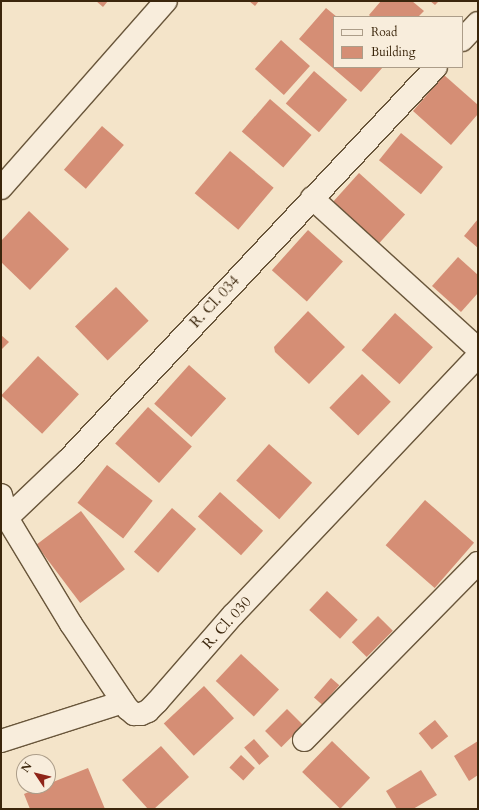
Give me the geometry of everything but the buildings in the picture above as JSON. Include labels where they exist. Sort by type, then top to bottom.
[{"type":"street","points":[[1,188],[166,1]]},
{"type":"street","name":"R. Cl. 034","points":[[6,518],[68,460],[435,68]]},
{"type":"street","points":[[312,198],[478,349]]},
{"type":"street","name":"R. Cl. 030","points":[[6,518],[71,624],[123,702],[134,714],[141,714],[148,711],[157,702],[233,616],[478,356]]},
{"type":"street","points":[[1,495],[6,518]]},
{"type":"street","points":[[304,740],[478,564]]},
{"type":"street","points":[[1,741],[123,702]]}]
